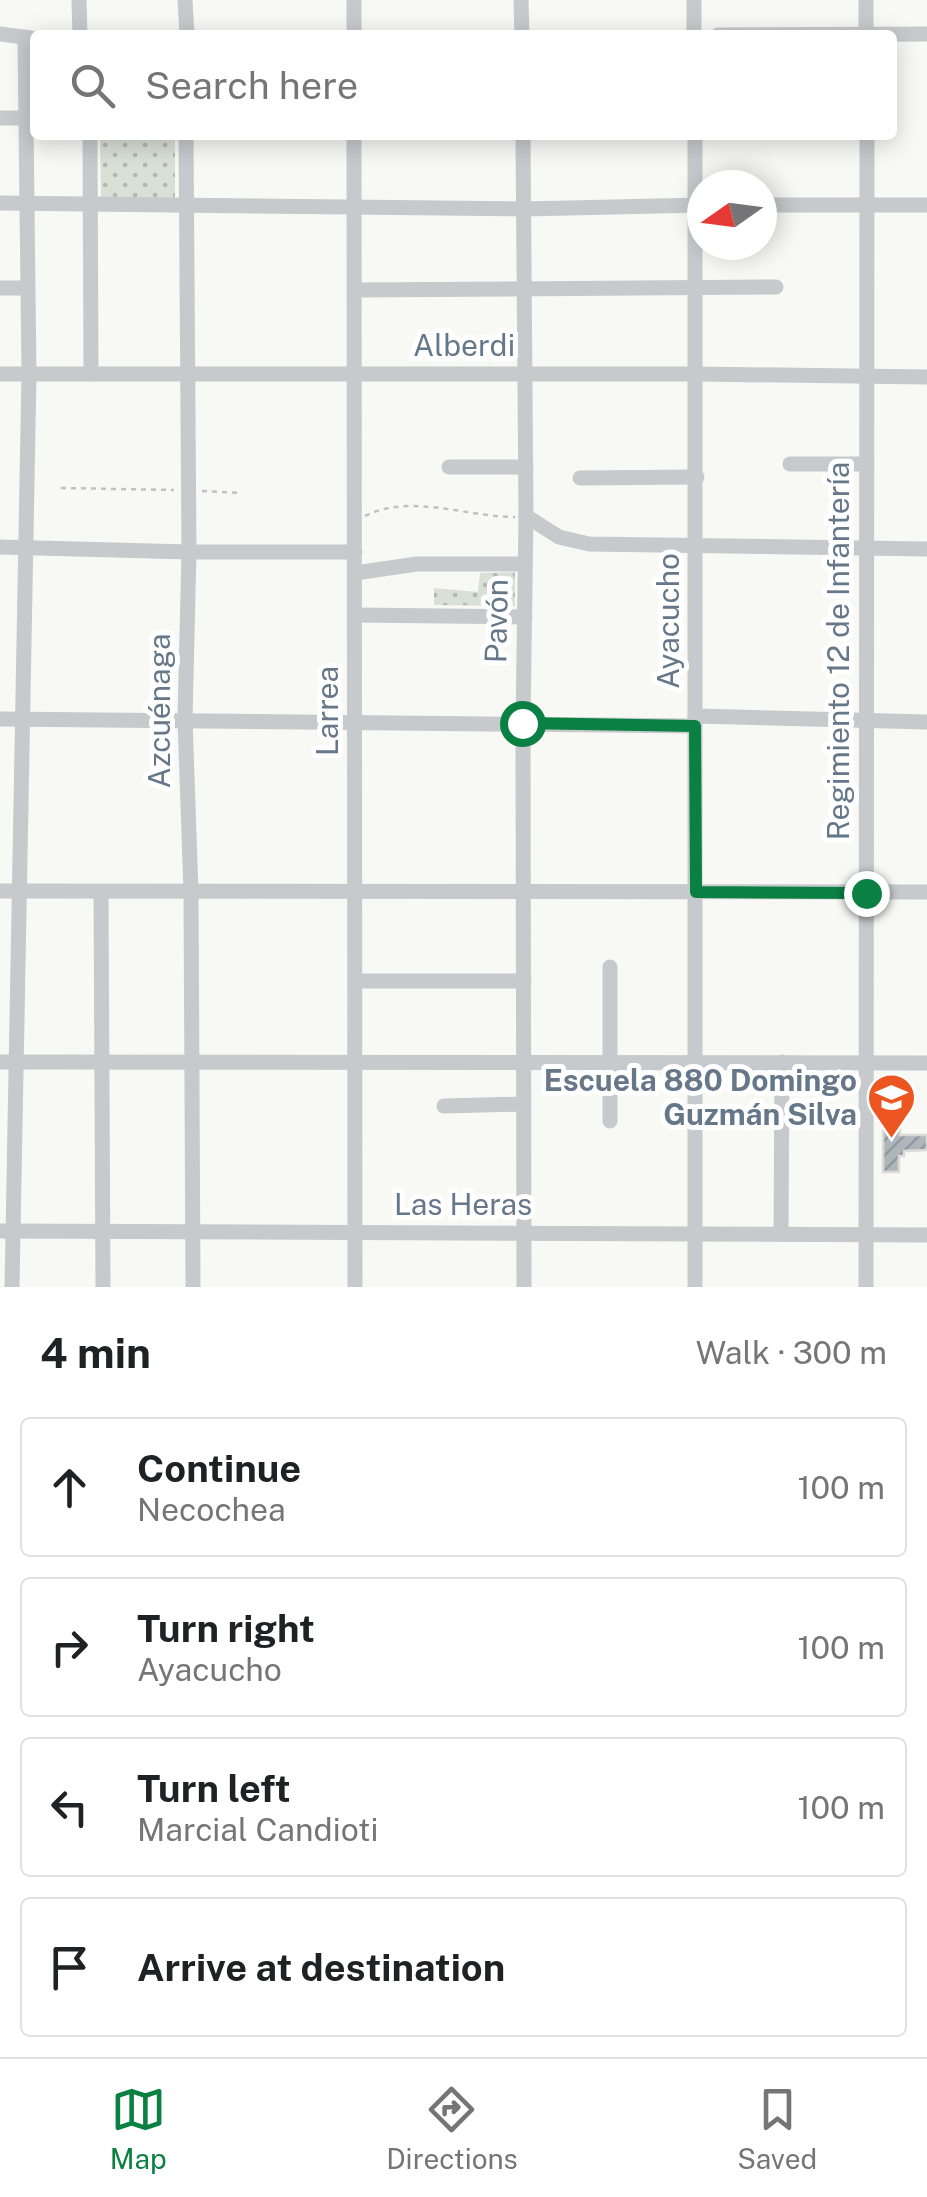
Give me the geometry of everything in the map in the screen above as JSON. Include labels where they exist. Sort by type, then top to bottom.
[{"type":"street","points":[[79,0],[80,30]]},
{"type":"street","points":[[184,0],[187,30]]},
{"type":"street","points":[[354,0],[354,30]]},
{"type":"street","points":[[522,0],[522,30]]},
{"type":"street","points":[[694,0],[694,30]]},
{"type":"street","points":[[866,0],[866,30]]},
{"type":"street","points":[[0,34],[30,38],[26,118],[29,374],[23,719],[19,891],[8,1062],[6,1231],[12,1287]]},
{"type":"street","points":[[897,34],[927,34]]},
{"type":"street","points":[[0,118],[26,118]]},
{"type":"street","points":[[90,140],[91,374]]},
{"type":"street","name":"Azcuénaga","points":[[186,140],[189,552],[185,719],[191,892],[193,1287]]},
{"type":"street","name":"Larrea","points":[[354,140],[355,1287]]},
{"type":"street","name":"Pavón","points":[[523,140],[524,1287]]},
{"type":"street","name":"Ayacucho","points":[[695,140],[697,170]]},
{"type":"street","name":"Regimiento 12 de Infantería","points":[[866,1287],[867,140]]},
{"type":"street","points":[[0,203],[524,209],[687,205]]},
{"type":"street","points":[[777,205],[927,205]]},
{"type":"street","name":"Ayacucho","points":[[695,1287],[697,260]]},
{"type":"street","points":[[354,290],[776,287]]},
{"type":"street","points":[[0,288],[27,288]]},
{"type":"street","name":"Alberdi","points":[[0,374],[927,377]]},
{"type":"street","points":[[790,464],[866,464]]},
{"type":"street","points":[[449,467],[526,466]]},
{"type":"street","points":[[580,478],[697,478]]},
{"type":"street","points":[[526,516],[559,538],[575,542],[927,549]]},
{"type":"street","points":[[0,547],[355,552]]},
{"type":"street","points":[[355,574],[417,564],[526,564]]},
{"type":"street","points":[[356,615],[524,617]]},
{"type":"street","points":[[0,719],[927,722]]},
{"type":"street","points":[[0,891],[927,892]]},
{"type":"street","points":[[101,892],[103,1287]]},
{"type":"street","points":[[610,967],[610,1120]]},
{"type":"street","points":[[356,981],[524,981]]},
{"type":"street","points":[[8,1062],[927,1062]]},
{"type":"street","points":[[781,1234],[782,1062]]},
{"type":"street","points":[[444,1106],[524,1104]]},
{"type":"street","name":"Las Heras","points":[[6,1231],[927,1235]]},
{"type":"path","points":[[61,488],[240,493]]},
{"type":"path","points":[[355,521],[380,508],[444,507],[489,517],[526,516]]},
{"type":"shaded area","points":[[100,140],[175,140],[175,201],[101,200]]},
{"type":"shaded area","points":[[515,572],[515,606],[434,605],[434,588],[478,592],[480,573]]},
{"type":"building","points":[[883,1123],[900,1123],[900,1135],[927,1135],[927,1150],[904,1151],[904,1156],[899,1156],[899,1172],[883,1172]]},
{"type":"place","name":"Escuela 880 Domingo Guzmán Silva","points":[[892,1140]]},
{"type":"route","points":[[522,723],[695,726],[696,892],[866,893]]}]
